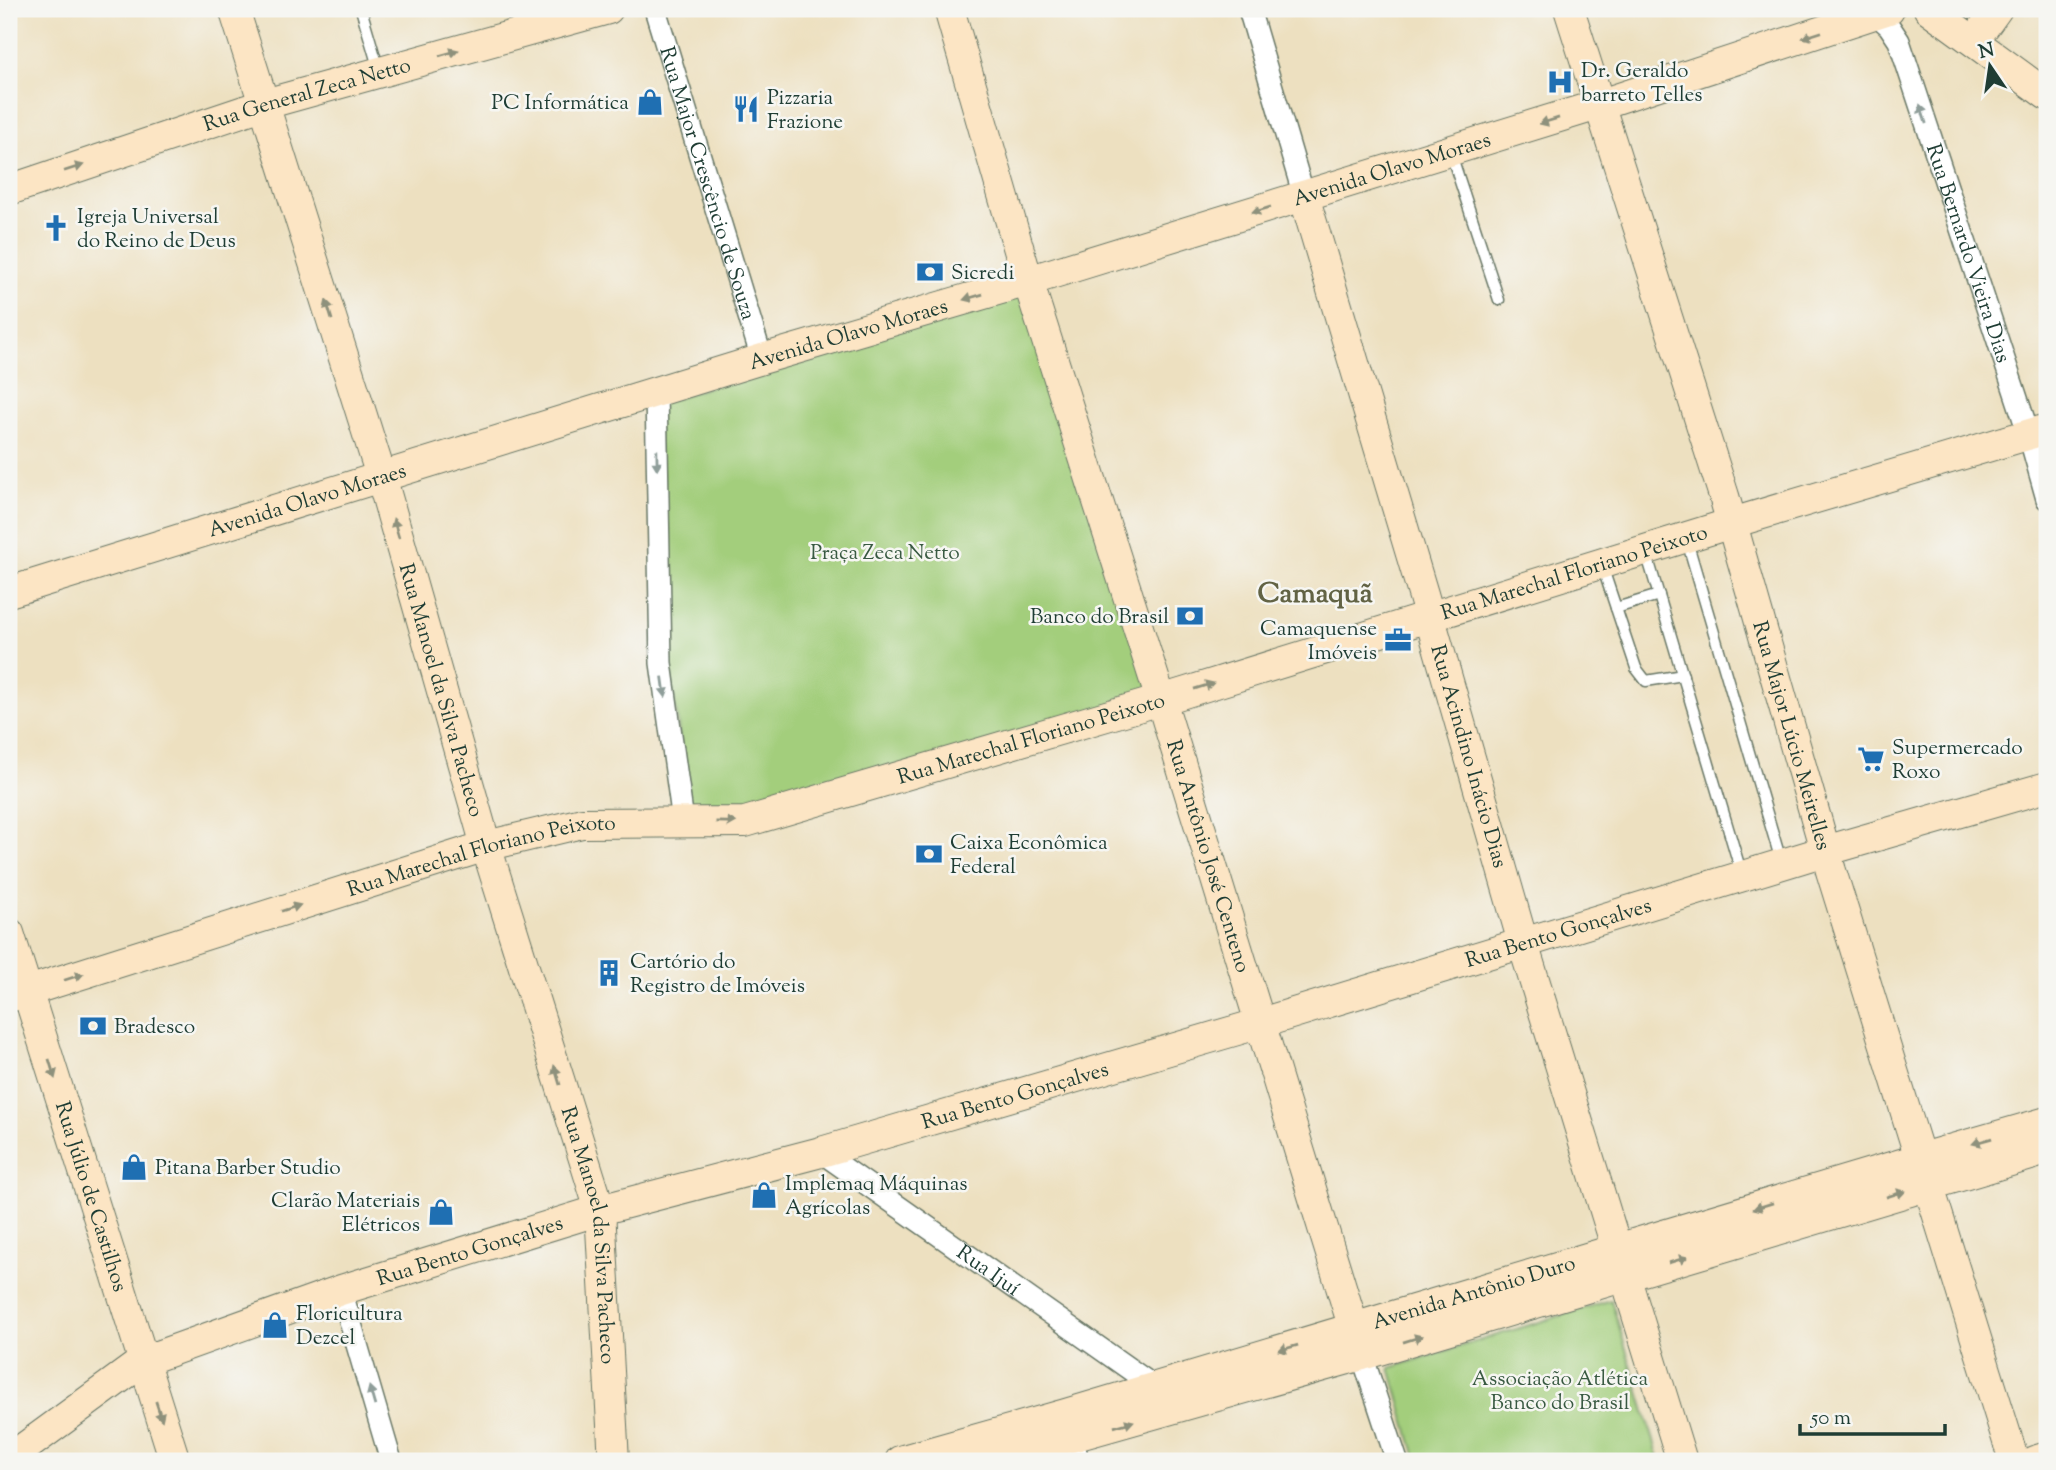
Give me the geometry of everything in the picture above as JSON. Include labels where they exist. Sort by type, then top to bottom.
[{"type":"street","name":"Rua Manoel da Silva Pacheco","points":[[234,9],[381,476],[485,846],[600,1210],[614,1461]]},
{"type":"street","name":"Rua General Zeca Netto","points":[[9,190],[265,104],[608,9]]},
{"type":"street","name":"Rua Major Crescêncio de Souza","points":[[655,9],[762,359]]},
{"type":"street","name":"Rua Antônio José Centeno","points":[[949,9],[1028,281],[1161,699],[1357,1342],[1397,1461]]},
{"type":"street","name":"Rua Acindino Inácio Dias","points":[[1249,9],[1524,942],[1682,1461]]},
{"type":"street","name":"Rua Major Lúcio Meirelles","points":[[1569,9],[1732,523],[1825,851],[2014,1461]]},
{"type":"street","points":[[1929,9],[2047,95]]},
{"type":"street","points":[[1950,9],[1991,18]]},
{"type":"street","points":[[1960,9],[1991,18],[2047,78]]},
{"type":"street","name":"Avenida Olavo Moraes","points":[[9,592],[656,391],[1028,281],[1451,151],[1881,10]]},
{"type":"street","name":"Rua Bernardo Vieira Dias","points":[[1881,10],[1899,41],[2038,432],[2047,499]]},
{"type":"street","points":[[656,391],[661,663],[683,821]]},
{"type":"street","name":"Rua Marechal Floriano Peixoto","points":[[18,994],[485,846],[582,823],[745,822],[1161,699],[2038,432]]},
{"type":"street","name":"Rua Bento Gonçalves","points":[[9,1459],[144,1361],[341,1290],[600,1210],[821,1152],[1261,1023],[1825,851],[2047,787]]},
{"type":"street","name":"Rua Júlio de Castilhos","points":[[9,933],[18,994],[176,1461]]},
{"type":"street","name":"Avenida Antônio Duro","points":[[900,1461],[1014,1448],[1072,1438],[1357,1342],[1925,1171],[2047,1122]]},
{"type":"street","name":"Avenida Antônio Duro","points":[[1925,1171],[2047,1150]]},
{"type":"street","name":"Rua Ijuí","points":[[821,1152],[1155,1387]]},
{"type":"street","points":[[341,1290],[391,1461]]},
{"type":"street","name":"Avenida Antônio Duro","points":[[1072,1438],[1155,1387],[1357,1342]]},
{"type":"street","name":"Avenida Antônio Duro","points":[[987,1461],[1014,1448]]},
{"type":"street","points":[[2034,1461],[2047,1457]]},
{"type":"lane","points":[[362,9],[380,72]]},
{"type":"lane","points":[[1451,151],[1499,300]]},
{"type":"lane","points":[[1686,537],[1782,864]]},
{"type":"lane","points":[[1645,550],[1742,876]]},
{"type":"lane","points":[[1601,563],[1636,668],[1646,681],[1683,675]]},
{"type":"lane","points":[[1616,608],[1659,595]]},
{"type":"green space","name":"Praça Zeca Netto","points":[[1025,285],[1152,694],[741,815],[690,815],[669,660],[656,404]]},
{"type":"green space","name":"Associação Atlética Banco do Brasil","points":[[1611,1300],[1660,1461],[1417,1461],[1390,1368]]},
{"type":"place","name":"Dr. Geraldo barreto Telles","points":[[1560,82]]},
{"type":"place","name":"PC Informática","points":[[650,102]]},
{"type":"place","name":"Pizzaria Frazione","points":[[746,109]]},
{"type":"place","name":"Igreja Universal do Reino de Deus","points":[[56,228]]},
{"type":"place","name":"Sicredi","points":[[930,272]]},
{"type":"place","name":"Banco do Brasil","points":[[1190,616]]},
{"type":"place","name":"Camaquense Imóveis","points":[[1398,640]]},
{"type":"place","name":"Supermercado Roxo","points":[[1871,759]]},
{"type":"place","name":"Caixa Econômica Federal","points":[[929,854]]},
{"type":"place","name":"Cartório do Registro de Imóveis","points":[[609,973]]},
{"type":"place","name":"Bradesco","points":[[93,1026]]},
{"type":"place","name":"Pitana Barber Studio","points":[[134,1167]]},
{"type":"place","name":"Implemaq Máquinas Agrícolas","points":[[764,1195]]},
{"type":"place","name":"Clarão Materiais Elétricos","points":[[441,1212]]},
{"type":"place","name":"Floricultura Dezcel","points":[[275,1325]]},
{"type":"district","name":"Camaquã","points":[[1315,592]]}]
